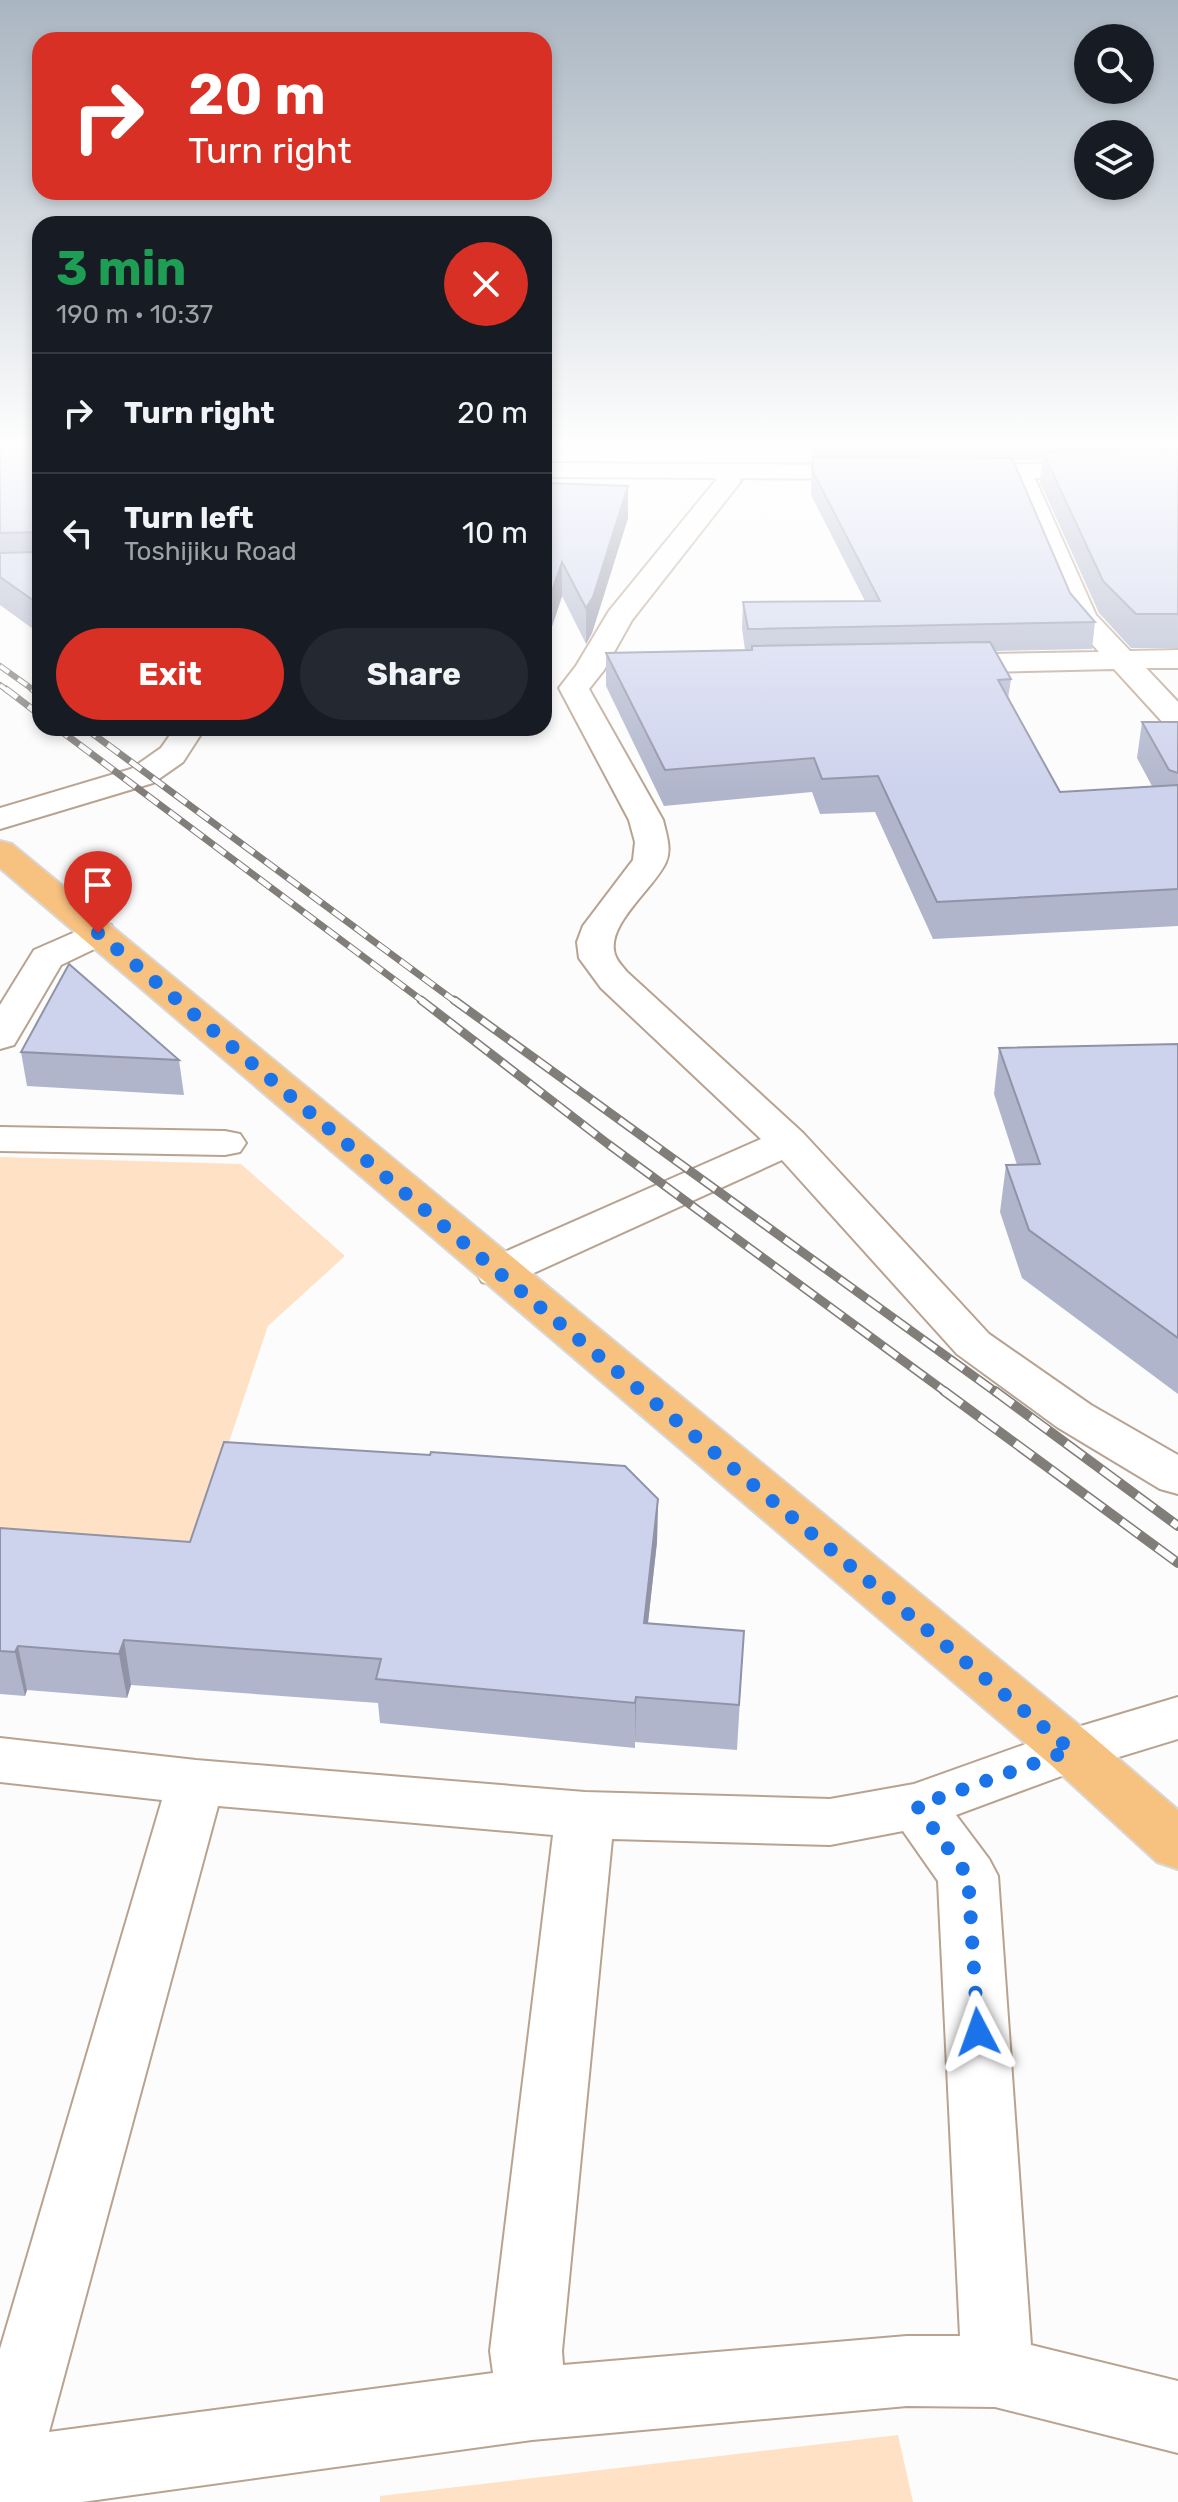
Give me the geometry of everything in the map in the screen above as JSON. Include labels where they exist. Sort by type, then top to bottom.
[{"type":"main road","points":[[0,851],[1071,1750],[1178,1845]]},
{"type":"street","points":[[665,560],[619,617],[604,670],[574,688],[646,820],[652,842],[650,861],[601,926],[595,942],[597,958],[614,980],[788,1142],[973,1344],[1074,1416],[1178,1477]]},
{"type":"street","points":[[1058,560],[1083,618],[1178,720]]},
{"type":"street","points":[[919,664],[1178,659]]},
{"type":"street","points":[[0,819],[142,776],[172,755],[185,736]]},
{"type":"street","points":[[0,1037],[47,958],[98,933]]},
{"type":"street","points":[[0,1139],[225,1143]]},
{"type":"street","points":[[498,1272],[788,1142]]},
{"type":"street","points":[[0,1760],[196,1782],[585,1815],[830,1822],[917,1806],[1071,1750],[1178,1718]]},
{"type":"street","points":[[196,1782],[0,2475],[532,2404],[907,2371],[995,2372],[1178,2417]]},
{"type":"street","points":[[917,1806],[968,1876],[995,2313],[995,2372]]},
{"type":"street","points":[[532,2404],[526,2351],[585,1815]]},
{"type":"shaded area","points":[[0,1157],[241,1164],[345,1256],[268,1326],[185,1573],[0,1555]]},
{"type":"shaded area","points":[[898,2435],[913,2502],[380,2502],[380,2496]]},
{"type":"building","points":[[0,560],[32,560],[32,599],[0,577]]},
{"type":"building","points":[[552,560],[605,560],[593,597],[586,608],[562,562],[552,591]]},
{"type":"building","points":[[859,560],[1056,560],[1070,593],[1095,622],[748,629],[743,602],[880,601]]},
{"type":"building","points":[[1093,560],[1178,560],[1178,614],[1136,614],[1103,581]]},
{"type":"building","points":[[990,642],[1011,679],[998,680],[1060,792],[1178,785],[1178,889],[937,902],[878,776],[822,779],[814,758],[665,770],[606,653],[752,650],[752,646]]},
{"type":"building","points":[[1142,722],[1178,722],[1178,773],[1169,770]]},
{"type":"building","points":[[69,964],[179,1060],[21,1052]]},
{"type":"building","points":[[1178,1044],[1178,1338],[1029,1230],[1006,1165],[1040,1164],[999,1048]]},
{"type":"building","points":[[224,1442],[625,1466],[658,1499],[644,1623],[744,1631],[739,1705],[636,1697],[635,1703],[376,1679],[381,1659],[124,1640],[119,1654],[18,1646],[15,1652],[0,1651],[0,1528],[190,1542]]},
{"type":"railway","points":[[0,666],[32,689]]},
{"type":"railway","points":[[0,685],[8,691]]},
{"type":"railway","points":[[6,689],[32,709]]},
{"type":"railway","points":[[68,736],[424,1002]]},
{"type":"railway","points":[[96,736],[456,1002]]},
{"type":"railway","points":[[421,1000],[608,1144],[947,1393]]},
{"type":"railway","points":[[454,1000],[997,1393]]},
{"type":"railway","points":[[944,1391],[1178,1563]]},
{"type":"railway","points":[[995,1391],[1178,1526]]},
{"type":"route","points":[[98,933],[1071,1750],[917,1806],[968,1876],[978,2032]]}]
